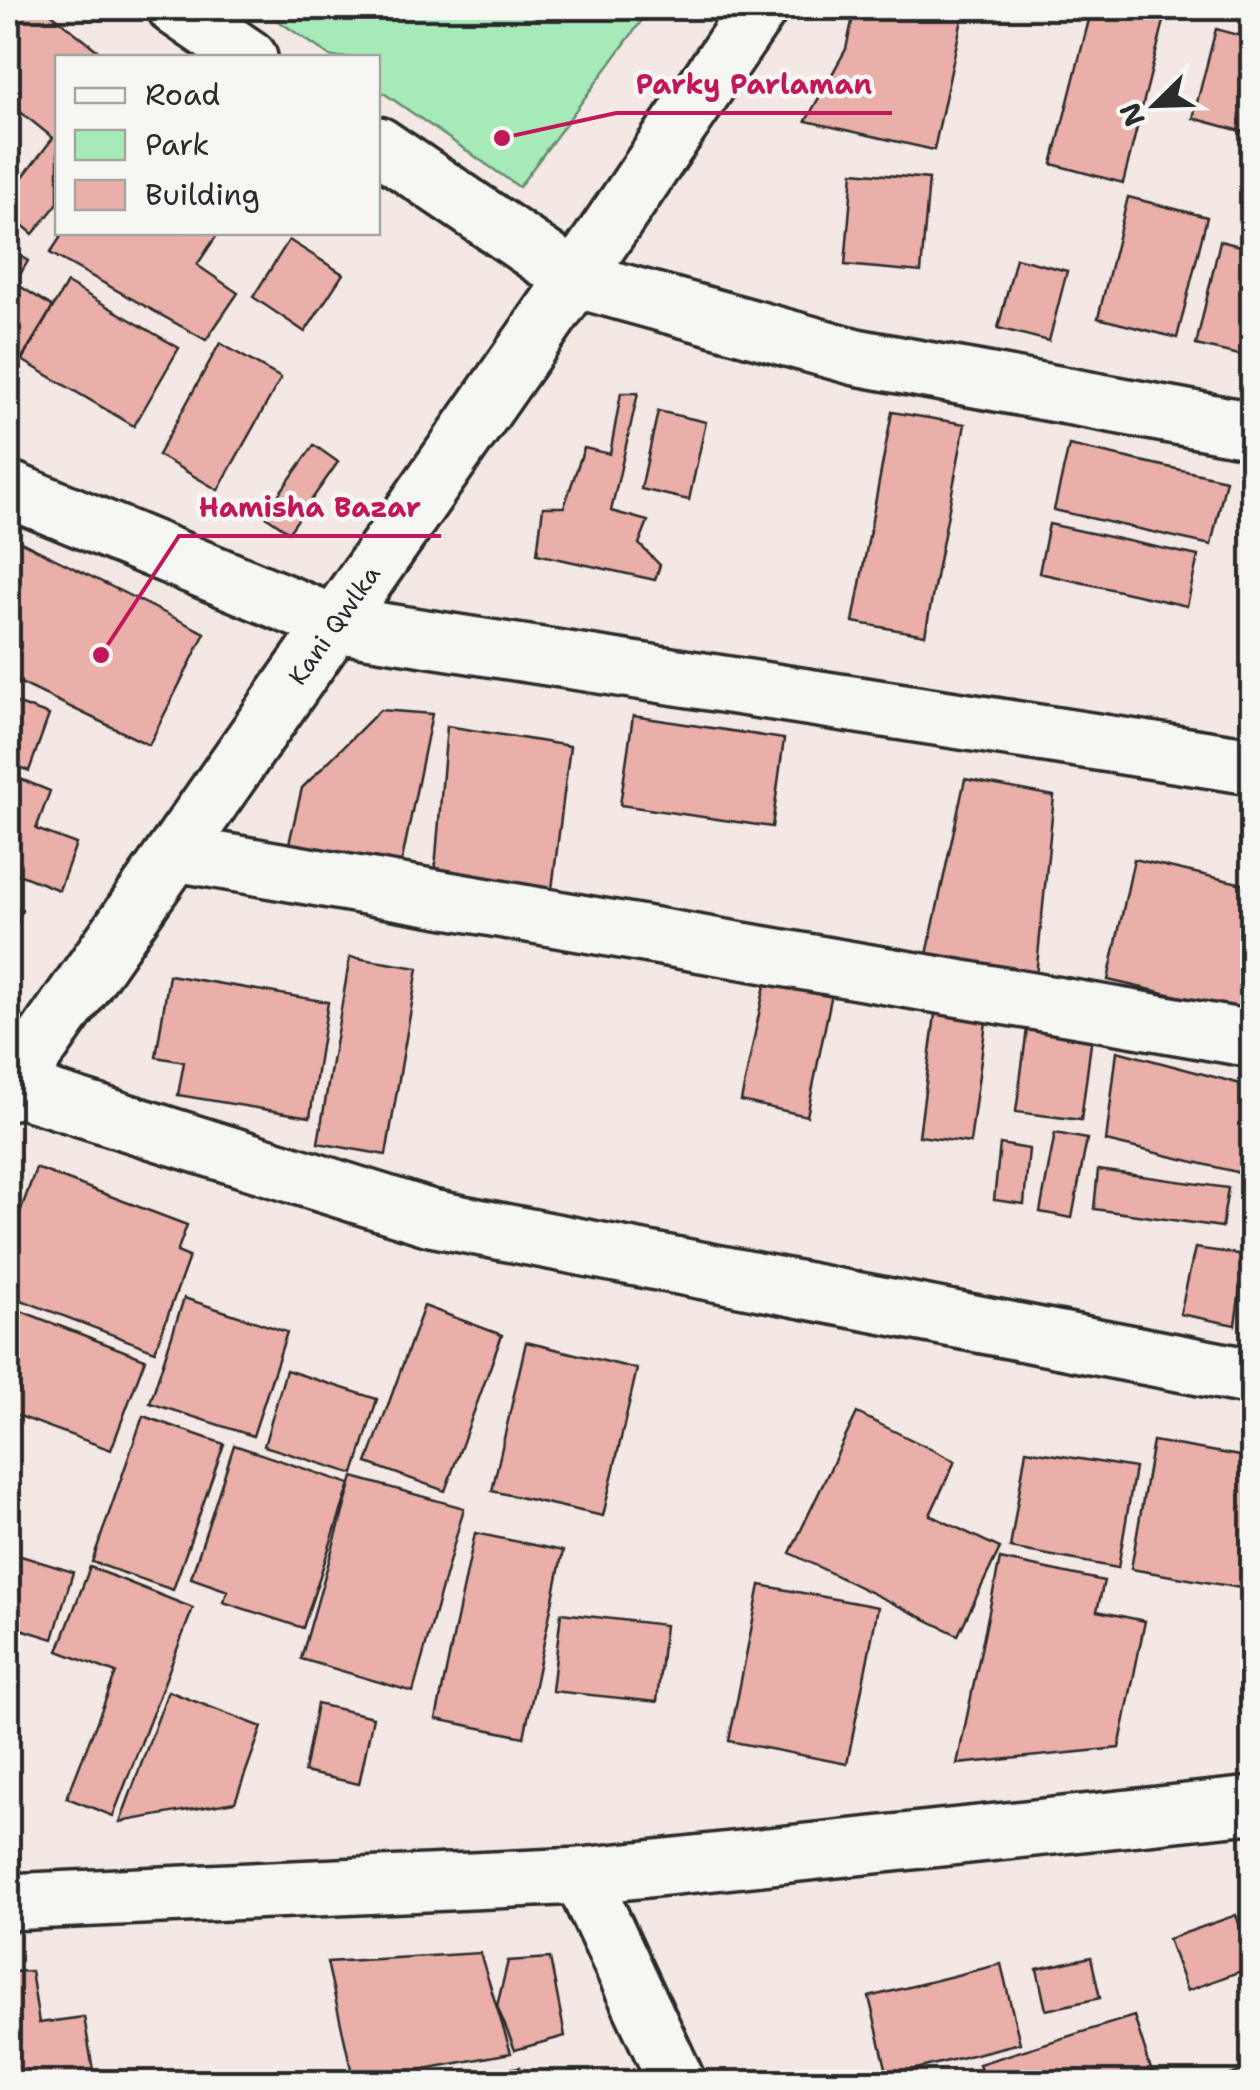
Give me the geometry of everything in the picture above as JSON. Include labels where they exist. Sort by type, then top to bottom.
[{"type":"street","points":[[176,8],[245,55]]},
{"type":"street","name":"Kani Qwlka","points":[[9,1089],[576,279],[758,8]]},
{"type":"street","points":[[380,146],[576,279],[856,358],[1252,430]]},
{"type":"street","points":[[8,489],[335,624],[1252,766]]},
{"type":"street","points":[[175,853],[1252,1039]]},
{"type":"street","points":[[9,1089],[431,1218],[1252,1377]]},
{"type":"street","points":[[8,1902],[582,1876],[1252,1805]]},
{"type":"street","points":[[582,1876],[677,2082]]},
{"type":"green space","points":[[259,8],[651,8],[519,187],[380,90],[380,55],[329,55]]},
{"type":"building","points":[[8,8],[44,8],[103,55],[55,55],[55,207],[33,234],[8,213],[8,196],[53,138],[8,102]]},
{"type":"building","points":[[855,8],[964,10],[934,150],[806,121],[846,49]]},
{"type":"building","points":[[1092,8],[1112,8],[1164,21],[1123,183],[1052,164]]},
{"type":"building","points":[[1216,29],[1252,39],[1252,134],[1193,118]]},
{"type":"building","points":[[853,172],[929,179],[921,272],[845,265]]},
{"type":"building","points":[[1128,197],[1207,217],[1177,338],[1098,318]]},
{"type":"building","points":[[62,235],[217,235],[197,265],[238,293],[206,340],[50,253]]},
{"type":"building","points":[[289,240],[343,274],[305,332],[253,297]]},
{"type":"building","points":[[1220,241],[1252,249],[1252,358],[1196,345]]},
{"type":"building","points":[[8,248],[28,261],[15,283],[53,307],[8,381]]},
{"type":"building","points":[[1016,258],[1067,271],[1049,341],[998,328]]},
{"type":"building","points":[[67,283],[179,348],[134,426],[22,360]]},
{"type":"building","points":[[220,343],[281,378],[218,490],[158,455]]},
{"type":"building","points":[[621,393],[638,393],[611,511],[648,521],[639,544],[660,565],[655,580],[537,554],[543,507],[564,507],[584,448],[610,454]]},
{"type":"building","points":[[658,411],[706,422],[689,500],[641,489]]},
{"type":"building","points":[[892,412],[965,424],[925,635],[853,622]]},
{"type":"building","points":[[314,445],[338,462],[289,532],[264,515]]},
{"type":"building","points":[[1069,445],[1226,480],[1211,545],[1054,510]]},
{"type":"building","points":[[1049,524],[1198,556],[1187,606],[1039,573]]},
{"type":"building","points":[[9,536],[205,633],[149,745],[8,677]]},
{"type":"building","points":[[8,700],[49,715],[29,771],[8,763]]},
{"type":"building","points":[[380,710],[432,714],[401,865],[288,848],[302,788]]},
{"type":"building","points":[[633,716],[784,739],[772,827],[620,805]]},
{"type":"building","points":[[447,726],[570,746],[551,897],[434,880]]},
{"type":"building","points":[[8,774],[50,791],[36,829],[76,844],[59,890],[8,870]]},
{"type":"building","points":[[965,779],[1054,796],[1036,976],[926,959]]},
{"type":"building","points":[[1134,859],[1252,886],[1252,1013],[1108,980]]},
{"type":"building","points":[[8,904],[22,910],[8,948]]},
{"type":"building","points":[[350,957],[418,968],[386,1155],[318,1143]]},
{"type":"building","points":[[169,975],[328,1002],[310,1117],[178,1095],[184,1062],[156,1057]]},
{"type":"building","points":[[766,980],[832,993],[807,1116],[741,1101]]},
{"type":"building","points":[[936,1007],[987,1014],[970,1143],[919,1136]]},
{"type":"building","points":[[1028,1021],[1093,1028],[1081,1120],[1016,1112]]},
{"type":"building","points":[[1117,1051],[1252,1087],[1249,1175],[1106,1141]]},
{"type":"building","points":[[1055,1133],[1087,1139],[1072,1218],[1040,1212]]},
{"type":"building","points":[[1000,1144],[1029,1149],[1024,1204],[994,1200]]},
{"type":"building","points":[[36,1168],[187,1225],[177,1252],[189,1257],[155,1351],[8,1295],[8,1246]]},
{"type":"building","points":[[1098,1170],[1228,1188],[1222,1227],[1094,1209]]},
{"type":"building","points":[[1195,1248],[1245,1255],[1235,1325],[1180,1314]]},
{"type":"building","points":[[184,1298],[287,1332],[253,1436],[150,1403]]},
{"type":"building","points":[[8,1306],[145,1359],[111,1450],[8,1412]]},
{"type":"building","points":[[424,1306],[502,1335],[445,1491],[367,1463]]},
{"type":"building","points":[[526,1342],[637,1369],[603,1516],[492,1491]]},
{"type":"building","points":[[286,1370],[377,1399],[354,1474],[264,1446]]},
{"type":"building","points":[[857,1413],[955,1461],[930,1515],[1000,1548],[958,1635],[790,1553]]},
{"type":"building","points":[[143,1416],[224,1444],[173,1590],[92,1562]]},
{"type":"building","points":[[1153,1441],[1252,1458],[1252,1590],[1131,1569]]},
{"type":"building","points":[[234,1445],[350,1484],[303,1628],[223,1602],[228,1591],[191,1578]]},
{"type":"building","points":[[1026,1450],[1135,1468],[1118,1568],[1010,1548]]},
{"type":"building","points":[[353,1477],[464,1508],[413,1692],[301,1659]]},
{"type":"building","points":[[475,1533],[563,1551],[524,1737],[436,1719]]},
{"type":"building","points":[[8,1552],[73,1572],[53,1639],[8,1625]]},
{"type":"building","points":[[1000,1559],[1104,1581],[1097,1611],[1145,1621],[1119,1748],[957,1764]]},
{"type":"building","points":[[90,1567],[193,1608],[113,1816],[67,1798],[116,1673],[58,1651]]},
{"type":"building","points":[[760,1585],[878,1607],[847,1764],[729,1741]]},
{"type":"building","points":[[561,1613],[665,1625],[657,1702],[552,1691]]},
{"type":"building","points":[[168,1691],[262,1727],[235,1802],[120,1822]]},
{"type":"building","points":[[317,1704],[373,1717],[359,1784],[304,1772]]},
{"type":"building","points":[[1236,1915],[1252,1967],[1187,1991],[1168,1939]]},
{"type":"building","points":[[480,1953],[511,2053],[354,2082],[327,1962]]},
{"type":"building","points":[[1091,1957],[1100,1998],[1046,2010],[1037,1969]]},
{"type":"building","points":[[550,1958],[565,2036],[515,2050],[497,2006],[508,1961]]},
{"type":"building","points":[[1001,1964],[1020,2043],[888,2076],[869,1997]]},
{"type":"building","points":[[31,1971],[39,2023],[84,2017],[95,2082],[8,2082],[8,1972]]},
{"type":"building","points":[[1134,2016],[1155,2082],[985,2082],[979,2064]]},
{"type":"building","points":[[520,2067],[522,2081],[543,2078],[544,2082],[454,2082],[453,2077]]},
{"type":"building","points":[[1252,2067],[1252,2082],[1213,2082]]},
{"type":"place","name":"Parky Parlaman","points":[[502,138]]},
{"type":"place","name":"Hamisha Bazar","points":[[101,655]]}]
